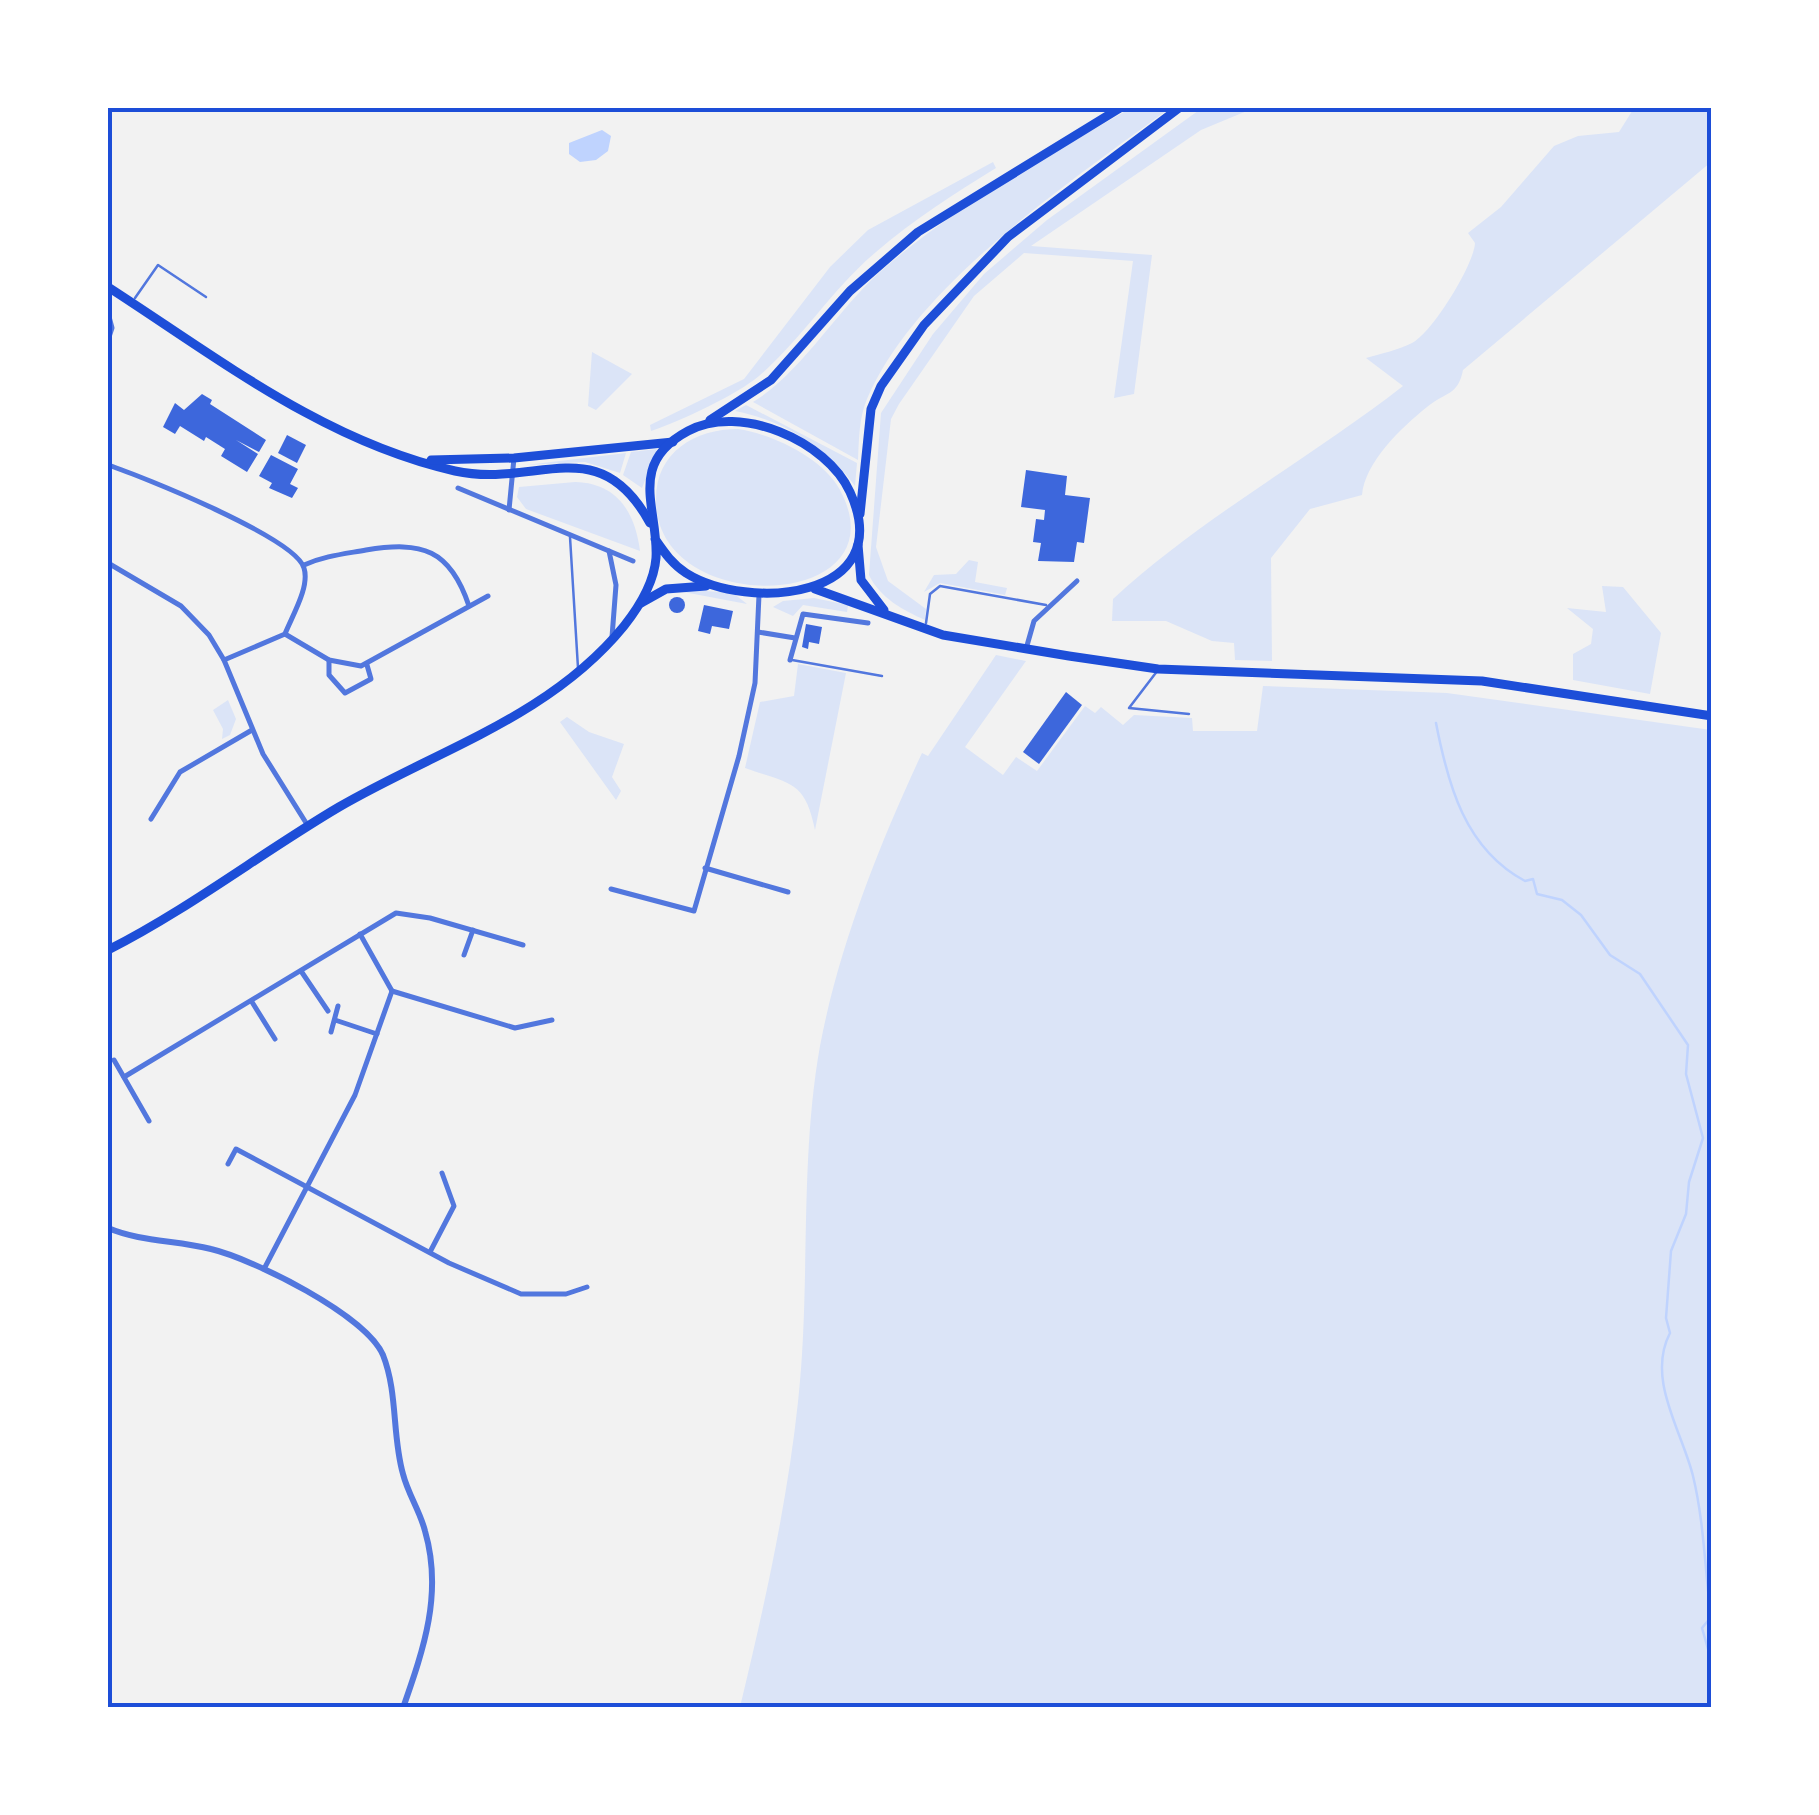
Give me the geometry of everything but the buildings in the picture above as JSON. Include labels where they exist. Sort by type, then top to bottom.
[{"type":"main road","points":[[650,523],[649,486],[661,456],[673,442],[772,380],[850,291],[918,232],[1120,108]]},
{"type":"main road","points":[[895,618],[865,590],[858,542],[871,409],[881,386],[924,325],[1008,237],[1179,108]]},
{"type":"main road","points":[[108,287],[335,430],[454,471],[575,468],[604,473],[629,487],[656,540],[678,568],[724,587]]},
{"type":"main road","points":[[703,424],[756,424],[817,455],[842,478],[859,523]]},
{"type":"main road","points":[[426,460],[514,458],[673,442]]},
{"type":"main road","points":[[108,950],[200,898],[308,826],[510,719],[578,672],[640,605],[653,573],[656,540]]},
{"type":"main road","points":[[815,589],[842,570],[858,542]]},
{"type":"main road","points":[[640,605],[678,586],[760,592],[815,589],[925,630],[1158,669],[1466,680],[1712,716]]},
{"type":"street","points":[[108,312],[112,328],[108,340]]},
{"type":"street","points":[[509,510],[514,458]]},
{"type":"street","points":[[108,466],[213,509],[291,551],[304,565],[305,583],[284,634],[224,660]]},
{"type":"street","points":[[458,488],[632,561]]},
{"type":"street","points":[[304,565],[390,546],[424,549],[441,558],[456,575],[469,606]]},
{"type":"street","points":[[609,551],[616,585],[611,640]]},
{"type":"street","points":[[108,562],[181,606],[224,660],[252,730],[308,826]]},
{"type":"street","points":[[1026,649],[1031,627],[1046,606],[1077,581]]},
{"type":"street","points":[[611,889],[694,910],[739,756],[755,683],[760,592]]},
{"type":"street","points":[[284,634],[329,660],[354,667],[367,665],[488,596]]},
{"type":"street","points":[[790,660],[798,620],[808,612],[868,622]]},
{"type":"street","points":[[758,632],[795,638]]},
{"type":"street","points":[[329,660],[329,675],[345,693],[371,679],[367,665]]},
{"type":"street","points":[[151,820],[180,772],[252,730]]},
{"type":"street","points":[[704,868],[788,892]]},
{"type":"street","points":[[124,1077],[403,912],[523,946]]},
{"type":"street","points":[[464,955],[473,930]]},
{"type":"street","points":[[360,934],[392,991],[515,1028],[552,1020]]},
{"type":"street","points":[[301,971],[328,1010]]},
{"type":"street","points":[[264,1270],[356,1095],[392,991]]},
{"type":"street","points":[[252,1002],[273,1036],[262,1038]]},
{"type":"street","points":[[331,1032],[338,1006]]},
{"type":"street","points":[[335,1020],[377,1034]]},
{"type":"street","points":[[114,1060],[149,1121]]},
{"type":"street","points":[[228,1164],[236,1148],[430,1252],[521,1294],[566,1294],[587,1288]]},
{"type":"street","points":[[430,1252],[454,1206],[442,1173]]},
{"type":"street","points":[[108,1228],[213,1249],[264,1270],[362,1328],[383,1356],[401,1469],[424,1525],[434,1583],[430,1618],[403,1708]]},
{"type":"lane","points":[[132,303],[158,265],[206,297]]},
{"type":"lane","points":[[570,535],[578,672]]},
{"type":"lane","points":[[925,630],[930,594],[940,586],[1046,606]]},
{"type":"lane","points":[[790,660],[882,676]]},
{"type":"lane","points":[[1158,669],[1130,708],[1189,714]]},
{"type":"shaded area","points":[[1131,108],[1170,108],[1000,237],[921,315],[890,356],[867,399],[858,460],[753,402],[787,375],[865,287],[910,247],[1002,184]]},
{"type":"shaded area","points":[[1202,108],[1254,108],[1201,130],[1031,246],[1152,255],[1134,394],[1114,398],[1133,261],[1024,253],[974,296],[899,404],[891,419],[876,547],[888,581],[926,609],[925,620],[901,607],[879,590],[869,575],[881,413],[933,334],[984,274],[1047,220]]},
{"type":"shaded area","points":[[1634,108],[1711,108],[1711,162],[1463,370],[1454,389],[1417,415],[1386,446],[1370,470],[1362,495],[1310,509],[1271,558],[1272,661],[1235,660],[1234,643],[1212,641],[1166,621],[1112,621],[1113,599],[1147,569],[1403,386],[1366,358],[1412,343],[1430,326],[1468,266],[1475,243],[1468,233],[1501,207],[1554,146],[1578,136],[1619,132]]},
{"type":"shaded area","points":[[993,162],[996,168],[919,218],[860,266],[759,376],[708,407],[651,431],[650,425],[744,379],[830,267],[868,230]]},
{"type":"shaded area","points":[[592,352],[632,374],[596,410],[588,406]]},
{"type":"shaded area","points":[[746,405],[857,463],[855,486],[831,459],[802,437],[770,421],[735,411]]},
{"type":"shaded area","points":[[738,429],[795,449],[822,468],[840,490],[851,530],[838,560],[810,578],[772,586],[730,581],[693,566],[666,538],[656,499],[663,468],[681,446],[693,439]]},
{"type":"shaded area","points":[[657,449],[642,488],[623,475],[631,452]]},
{"type":"shaded area","points":[[626,453],[620,473],[585,462],[526,465]]},
{"type":"shaded area","points":[[575,482],[602,488],[621,502],[634,524],[640,551],[526,509],[517,497],[519,487]]},
{"type":"shaded area","points":[[969,560],[978,562],[975,582],[1007,588],[1005,595],[940,583],[924,592],[934,575],[956,574]]},
{"type":"shaded area","points":[[1602,586],[1623,587],[1661,633],[1650,694],[1573,680],[1573,654],[1591,644],[1593,629],[1567,608],[1606,612]]},
{"type":"shaded area","points":[[678,591],[733,593],[747,604]]},
{"type":"shaded area","points":[[814,598],[848,605],[847,612],[803,605],[793,616],[773,607],[783,601]]},
{"type":"shaded area","points":[[996,655],[1026,661],[965,747],[1003,775],[1016,757],[1037,771],[1085,706],[1095,713],[1101,707],[1123,725],[1134,715],[1192,718],[1193,731],[1257,731],[1263,686],[1447,693],[1711,730],[1711,1707],[740,1707],[774,1556],[793,1441],[802,1358],[810,1135],[828,1008],[862,896],[922,753],[928,756]]},
{"type":"shaded area","points":[[798,664],[846,673],[815,830],[806,801],[793,786],[745,768],[760,702],[794,696]]},
{"type":"shaded area","points":[[228,700],[236,719],[230,735],[222,739],[223,729],[213,710]]},
{"type":"shaded area","points":[[567,717],[589,732],[624,744],[612,777],[621,791],[616,800],[560,722]]},
{"type":"water","points":[[602,130],[611,136],[608,151],[596,160],[580,162],[569,154],[569,143]]},
{"type":"waterway","points":[[1436,723],[1462,813],[1487,852],[1525,881],[1533,879],[1537,894],[1562,900],[1581,915],[1610,955],[1640,974],[1688,1045],[1686,1074],[1703,1138],[1689,1182],[1686,1214],[1671,1251],[1666,1318],[1670,1333],[1662,1368],[1668,1405],[1697,1493],[1711,1617],[1702,1628],[1712,1663]]}]
